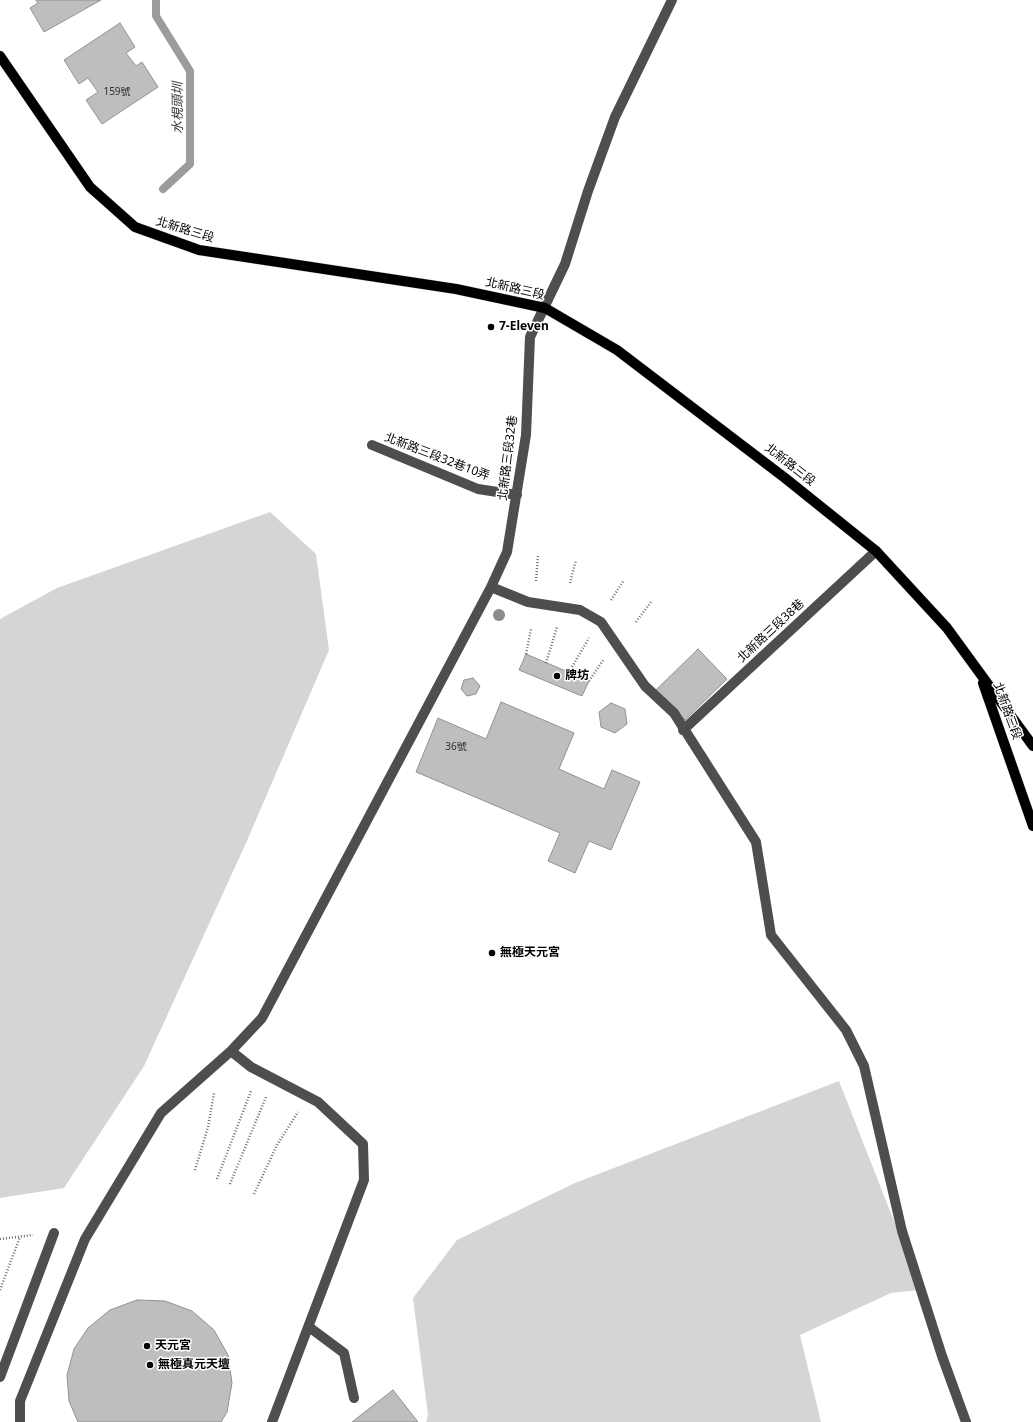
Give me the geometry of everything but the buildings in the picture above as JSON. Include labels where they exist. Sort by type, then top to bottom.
[{"type":"main road","name":"北新路三段","points":[[0,56],[90,187],[135,227],[199,250],[456,289],[545,308],[617,350],[785,478],[876,551],[947,628],[1033,746]]},
{"type":"main road","name":"北新路三段","points":[[979,672],[1033,826]]},
{"type":"street","name":"北新路三段32巷","points":[[20,1422],[20,1401],[85,1239],[160,1113],[231,1051],[262,1018],[491,587],[507,552],[517,495],[526,435],[530,337],[565,264],[588,191],[615,117],[672,0]]},
{"type":"street","name":"北新路三段32巷10弄","points":[[372,446],[478,489],[517,495]]},
{"type":"street","name":"北新路三段38巷","points":[[683,730],[876,551]]},
{"type":"street","points":[[491,587],[528,602],[580,610],[601,622],[645,686],[674,713],[683,730],[756,842],[771,934],[846,1030],[864,1066],[902,1231],[942,1356],[966,1422]]},
{"type":"street","points":[[231,1051],[251,1068],[318,1102],[363,1144],[364,1180],[272,1422]]},
{"type":"street","points":[[0,1377],[54,1233]]},
{"type":"street","points":[[309,1327],[344,1353],[354,1398]]},
{"type":"path","points":[[536,581],[538,556]]},
{"type":"path","points":[[570,583],[576,560]]},
{"type":"path","points":[[611,600],[624,580]]},
{"type":"path","points":[[636,622],[651,602]]},
{"type":"path","points":[[546,663],[557,626]]},
{"type":"path","points":[[526,654],[531,628]]},
{"type":"path","points":[[569,672],[589,638]]},
{"type":"path","points":[[589,681],[606,657]]},
{"type":"path","points":[[195,1170],[208,1127],[215,1090]]},
{"type":"path","points":[[217,1179],[251,1091]]},
{"type":"path","points":[[230,1184],[266,1097]]},
{"type":"path","points":[[254,1194],[277,1145],[298,1112]]},
{"type":"path","points":[[0,1290],[20,1237]]},
{"type":"shaded area","points":[[270,512],[316,554],[329,650],[246,843],[144,1066],[64,1188],[0,1198],[0,619],[57,588]]},
{"type":"shaded area","points":[[839,1081],[921,1290],[891,1293],[800,1335],[821,1422],[426,1422],[428,1415],[413,1298],[457,1240],[575,1183]]},
{"type":"waterway","name":"水梘頭圳","points":[[156,0],[156,16],[190,71],[190,164],[163,189]]},
{"type":"place","name":"7-Eleven","points":[[491,327]]},
{"type":"place","name":"牌坊","points":[[557,676]]},
{"type":"place","name":"無極天元宮","points":[[492,953]]},
{"type":"place","name":"天元宮","points":[[147,1346]]},
{"type":"place","name":"無極真元天壇","points":[[150,1365]]}]
